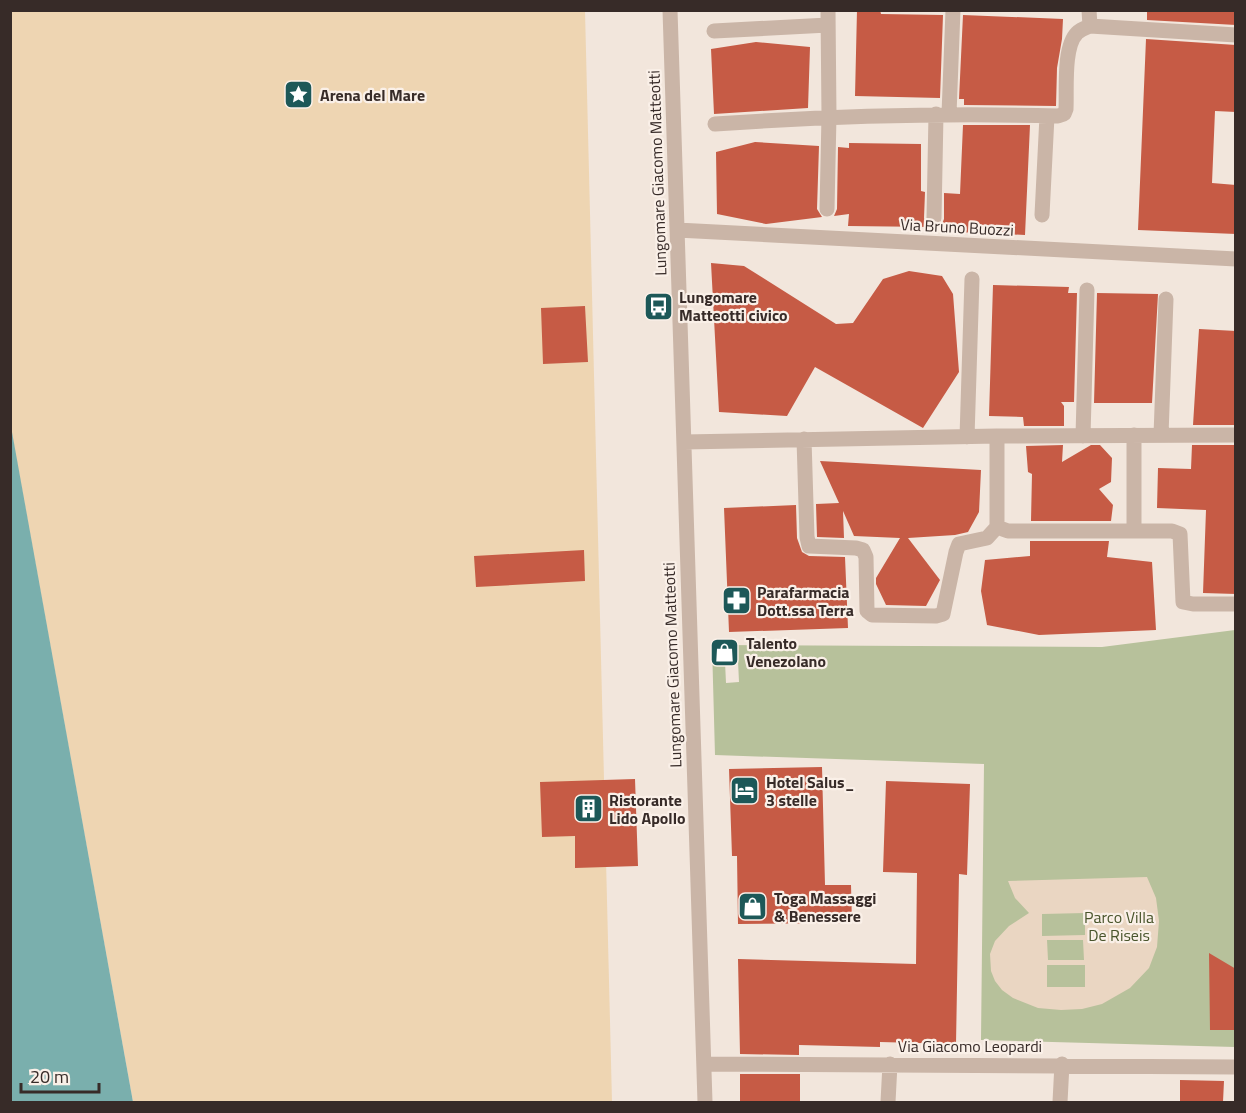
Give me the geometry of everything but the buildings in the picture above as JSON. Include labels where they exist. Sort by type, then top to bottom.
[{"type":"street","name":"Lungomare Giacomo Matteotti","points":[[670,10],[705,1102]]},
{"type":"street","name":"Via Bruno Buozzi","points":[[934,218],[953,10]]},
{"type":"street","points":[[714,31],[828,18],[827,209]]},
{"type":"street","points":[[715,124],[829,116],[943,114],[1058,116],[1064,114],[1066,109],[1070,48],[1076,33],[1089,18],[1236,35]]},
{"type":"street","points":[[1042,215],[1047,116]]},
{"type":"street","name":"Via Bruno Buozzi","points":[[677,230],[1236,259]]},
{"type":"street","points":[[967,436],[972,279]]},
{"type":"street","points":[[1083,435],[1087,290]]},
{"type":"street","points":[[1161,435],[1166,299]]},
{"type":"street","points":[[1134,435],[1134,531]]},
{"type":"street","points":[[684,442],[967,436],[1236,435]]},
{"type":"street","points":[[804,440],[809,546],[863,550],[866,557],[867,611],[872,615],[936,616],[943,614],[959,544],[987,538],[997,527],[998,436]]},
{"type":"street","points":[[997,527],[1008,531],[1172,531],[1180,534],[1183,602],[1236,604]]},
{"type":"street","name":"Via Giacomo Leopardi","points":[[705,1064],[1236,1067]]},
{"type":"street","points":[[888,1102],[890,1064]]},
{"type":"street","points":[[1060,1102],[1062,1065]]},
{"type":"green space","name":"Parco Villa De Riseis","points":[[1235,630],[1235,1047],[981,1040],[984,764],[715,755],[712,645],[1102,647]],"holes":[[[738,661],[739,682],[726,683],[725,662]]]},
{"type":"sand","points":[[11,11],[585,11],[612,1102],[133,1102],[11,429]]},
{"type":"shaded area","points":[[1147,877],[1156,898],[1159,921],[1157,947],[1149,968],[1130,988],[1102,1004],[1082,1009],[1038,1008],[1013,998],[995,981],[991,971],[990,954],[995,941],[1009,926],[1029,913],[1015,898],[1008,881]],"holes":[[[1085,913],[1085,935],[1042,936],[1042,914]],[[1047,940],[1083,940],[1084,960],[1048,960]],[[1047,965],[1085,965],[1085,987],[1047,987]]]},
{"type":"water","points":[[11,429],[12,432],[133,1102],[11,1102]]},
{"type":"place","name":"Arena del Mare","points":[[299,95]]},
{"type":"place","name":"Lungomare Matteotti civico","points":[[658,306]]},
{"type":"place","name":"Parafarmacia Dott.ssa Terra","points":[[736,601]]},
{"type":"place","name":"Talento Venezolano","points":[[725,652]]},
{"type":"place","name":"Hotel Salus_ 3 stelle","points":[[745,791]]},
{"type":"place","name":"Ristorante Lido Apollo","points":[[588,809]]},
{"type":"place","name":"Toga Massaggi & Benessere","points":[[753,907]]}]
